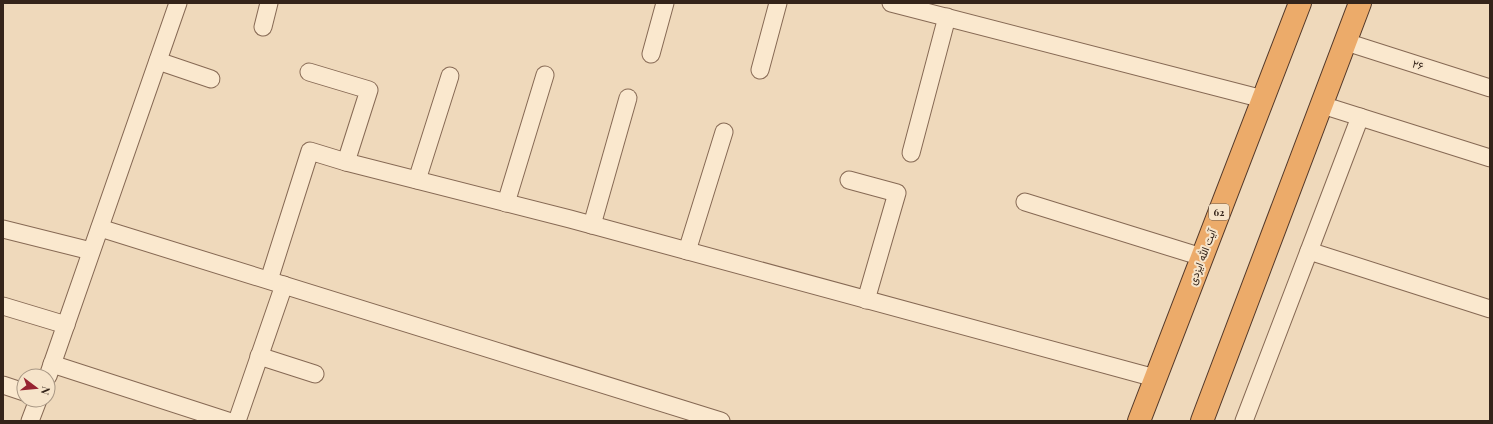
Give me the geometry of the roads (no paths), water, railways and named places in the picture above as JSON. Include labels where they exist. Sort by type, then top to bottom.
[{"type":"highway","name":"آیت الله ایزدی","points":[[1139,421],[1300,3]]},
{"type":"highway","points":[[1202,421],[1360,3]]},
{"type":"street","points":[[51,368],[178,3]]},
{"type":"street","points":[[263,26],[269,3]]},
{"type":"street","points":[[651,54],[665,3]]},
{"type":"street","points":[[760,70],[778,3]]},
{"type":"street","points":[[891,3],[1263,99]]},
{"type":"street","points":[[911,153],[947,17]]},
{"type":"street","name":"۲۶","points":[[1346,42],[1490,88]]},
{"type":"street","points":[[158,61],[211,79]]},
{"type":"street","points":[[308,72],[369,90],[346,162]]},
{"type":"street","points":[[506,203],[545,75]]},
{"type":"street","points":[[417,180],[450,76]]},
{"type":"street","points":[[592,225],[628,98]]},
{"type":"street","points":[[1322,105],[1490,158]]},
{"type":"street","points":[[1244,421],[1360,117]]},
{"type":"street","points":[[687,251],[724,132]]},
{"type":"street","points":[[237,421],[259,356],[310,151],[346,162],[592,225],[1155,378]]},
{"type":"street","points":[[850,180],[897,193],[866,300]]},
{"type":"street","points":[[1025,202],[1202,257]]},
{"type":"street","points":[[100,228],[721,421]]},
{"type":"street","points":[[3,229],[92,251]]},
{"type":"street","points":[[1309,251],[1490,309]]},
{"type":"street","points":[[3,306],[66,325]]},
{"type":"street","points":[[259,356],[315,374]]},
{"type":"street","points":[[56,372],[228,421]]},
{"type":"street","points":[[3,385],[16,389]]},
{"type":"street","points":[[30,421],[35,408]]}]
